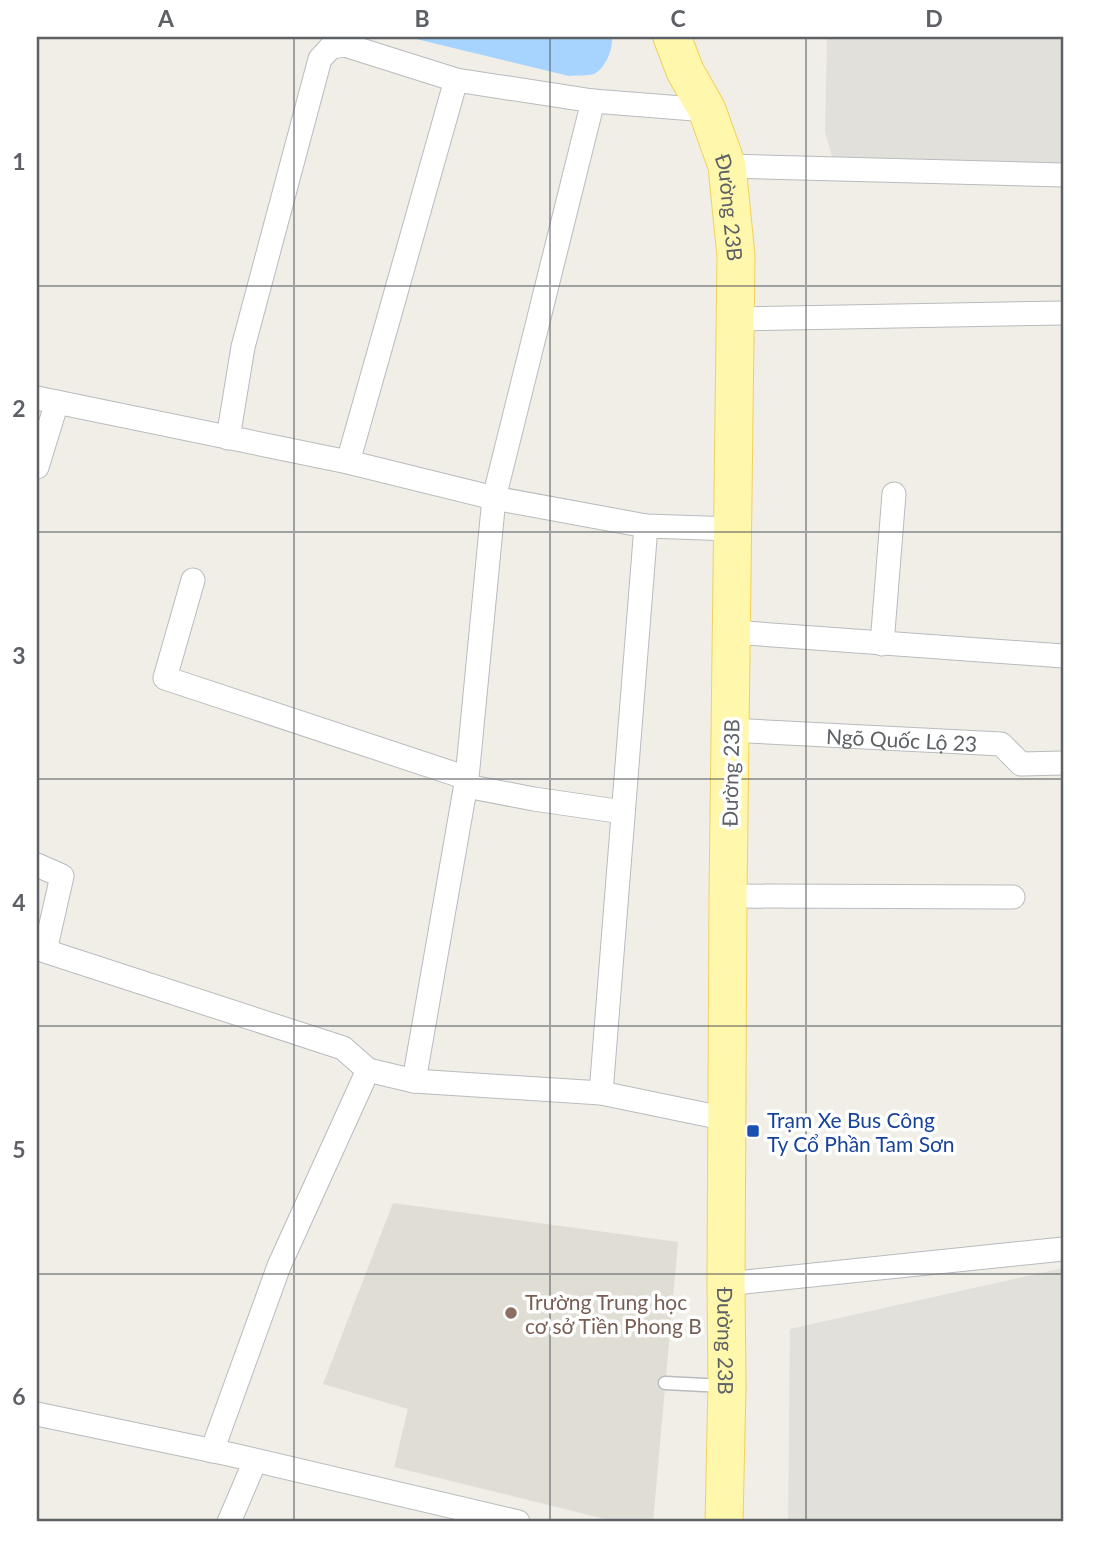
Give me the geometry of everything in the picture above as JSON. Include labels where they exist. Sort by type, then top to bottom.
[{"type":"main road","name":"Đường 23B","points":[[672,37],[685,71],[707,110],[727,166],[736,256],[724,1522]]},
{"type":"street","points":[[228,438],[243,347],[320,59],[331,47],[345,45],[456,80],[593,101],[707,110]]},
{"type":"street","points":[[348,462],[456,80]]},
{"type":"street","points":[[414,1081],[466,782],[494,498],[593,101]]},
{"type":"street","points":[[727,166],[1063,175]]},
{"type":"street","points":[[735,318],[1063,313]]},
{"type":"street","points":[[37,467],[47,400],[348,462],[494,498],[646,526],[734,529]]},
{"type":"street","points":[[882,644],[894,494]]},
{"type":"street","points":[[601,1093],[646,526]]},
{"type":"street","points":[[193,580],[165,678],[466,782],[534,799],[623,812]]},
{"type":"street","points":[[732,632],[1063,656]]},
{"type":"street","name":"Ngõ Quốc Lộ 23","points":[[730,730],[1002,744],[1021,764],[1063,763]]},
{"type":"street","points":[[37,865],[62,876],[45,951],[343,1048],[368,1070],[414,1081],[601,1093],[727,1119]]},
{"type":"street","points":[[728,896],[1013,897]]},
{"type":"street","points":[[212,1451],[279,1266],[368,1070]]},
{"type":"street","points":[[726,1284],[1063,1249]]},
{"type":"street","points":[[37,1414],[212,1451],[518,1522]]},
{"type":"street","points":[[229,1522],[255,1461]]},
{"type":"lane","points":[[666,1383],[727,1386]]},
{"type":"shaded area","points":[[827,37],[1063,37],[1063,175],[836,170],[825,132]]},
{"type":"shaded area","name":"Trường Trung học cơ sở Tiền Phong B","points":[[393,1203],[678,1242],[653,1522],[617,1522],[394,1467],[408,1409],[323,1384]]},
{"type":"shaded area","points":[[1063,1268],[1063,1522],[788,1522],[790,1329]]},
{"type":"water","points":[[408,37],[612,37],[612,42],[608,58],[598,71],[591,75],[569,76]]},
{"type":"place","name":"Trạm Xe Bus Công Ty Cổ Phần Tam Sơn","points":[[753,1131]]},
{"type":"place","name":"Trường Trung học cơ sở Tiền Phong B","points":[[511,1313]]}]
